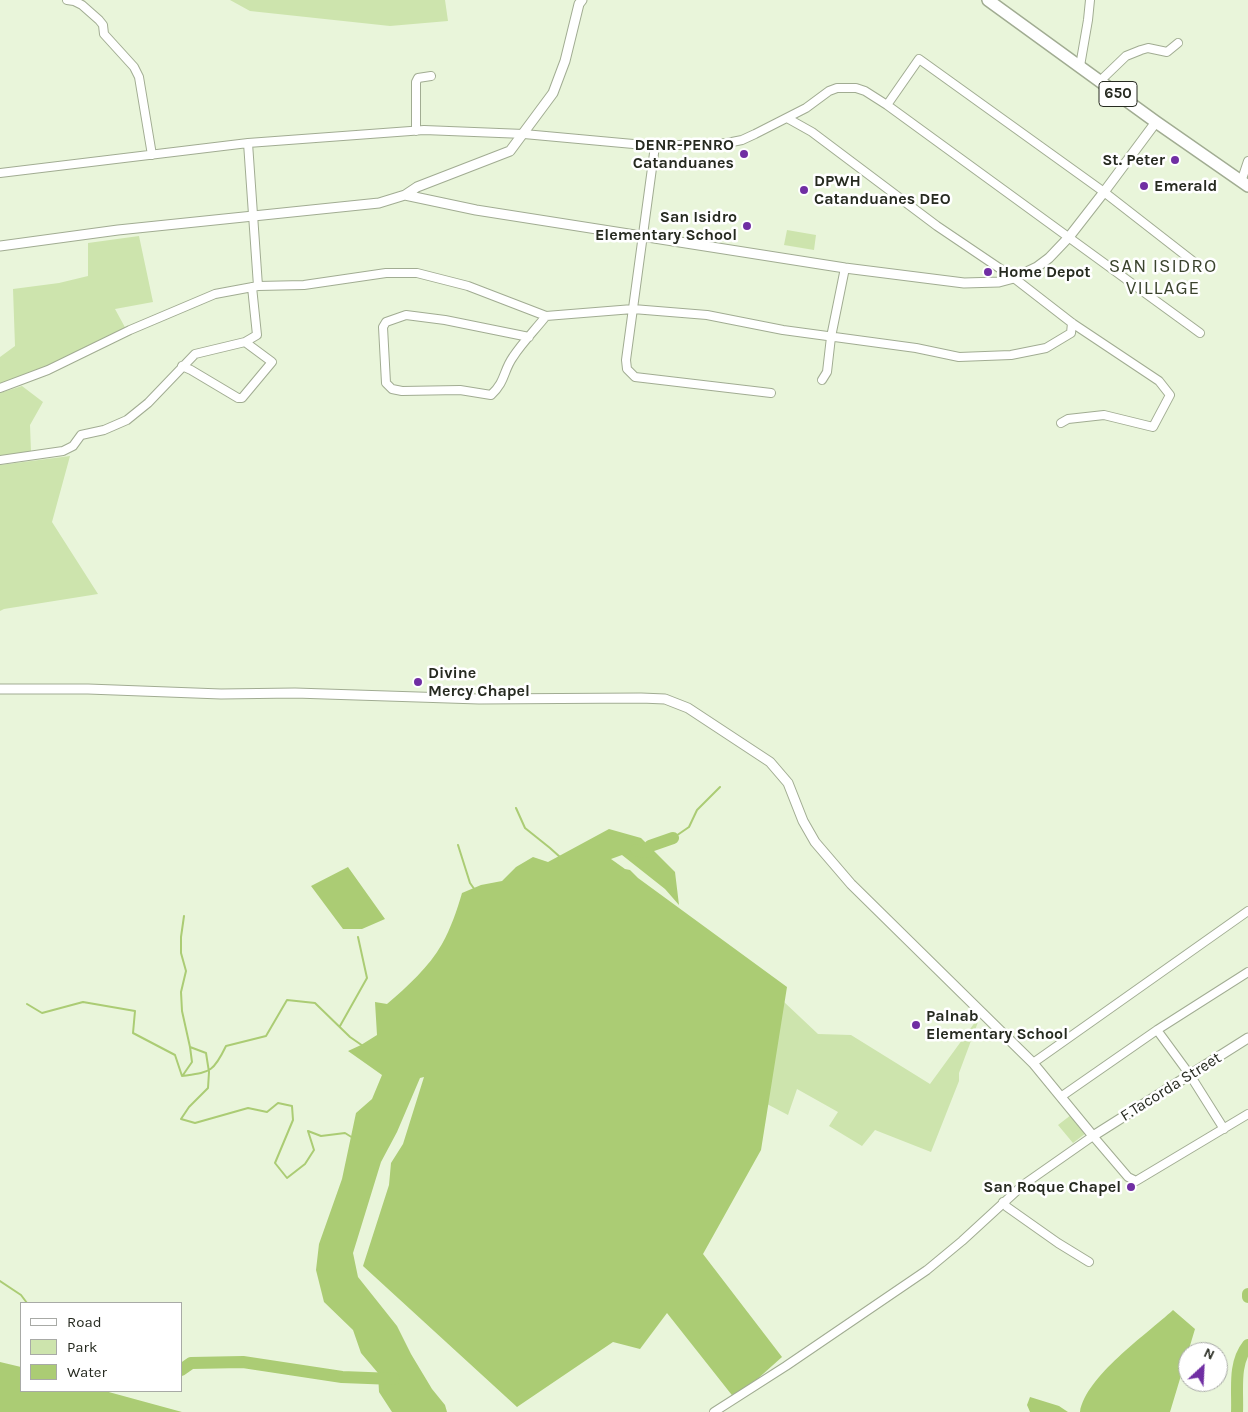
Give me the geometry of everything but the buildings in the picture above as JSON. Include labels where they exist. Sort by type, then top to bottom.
[{"type":"main road","name":"650","points":[[988,0],[1245,184]]},
{"type":"street","points":[[67,0],[82,5],[99,20],[103,25],[104,34],[134,67],[139,78],[152,155]]},
{"type":"street","points":[[0,246],[118,230],[379,203],[510,151],[553,93],[565,61],[579,4],[582,0]]},
{"type":"street","points":[[1080,66],[1090,0]]},
{"type":"street","points":[[1100,81],[1126,56],[1148,48],[1167,52],[1178,42]]},
{"type":"street","points":[[887,105],[919,59],[1104,192],[1199,266]]},
{"type":"street","points":[[416,131],[416,82],[418,78],[431,76]]},
{"type":"street","points":[[0,173],[248,143],[416,131],[524,134],[655,146],[727,143],[755,134],[788,118],[806,108],[829,91],[837,88],[856,88],[865,91],[887,105],[1200,333]]},
{"type":"street","points":[[788,118],[812,132],[937,226],[1014,278],[1072,323],[1160,381],[1170,395],[1153,427],[1104,415],[1068,419],[1061,422]]},
{"type":"street","points":[[405,194],[476,210],[845,268],[964,283],[999,282],[1014,278],[1037,267],[1049,258],[1069,237],[1156,122]]},
{"type":"street","points":[[0,460],[62,451],[73,446],[81,436],[117,426],[148,403],[195,354],[245,342],[257,335],[248,143]]},
{"type":"street","points":[[655,146],[626,360],[627,369],[635,377],[771,393]]},
{"type":"street","points":[[1245,184],[1248,161]]},
{"type":"street","points":[[822,380],[828,372],[832,337],[845,268]]},
{"type":"street","points":[[0,388],[48,370],[130,330],[215,294],[255,287],[304,285],[386,273],[417,273],[468,286],[546,316],[633,309],[707,316],[783,330],[916,348],[960,357],[1011,355],[1046,348],[1071,333],[1072,323]]},
{"type":"street","points":[[529,337],[445,320],[406,315],[386,322],[383,327],[386,383],[392,389],[402,391],[460,390],[491,395],[499,388],[512,358],[529,337],[546,316]]},
{"type":"street","points":[[182,366],[238,398],[242,398],[272,362],[245,342]]},
{"type":"street","points":[[0,689],[88,689],[221,694],[295,693],[479,699],[665,699],[688,708],[770,762],[788,784],[815,842],[851,884],[1033,1063],[1128,1178],[1136,1181],[1248,1114]]},
{"type":"street","points":[[1033,1063],[1248,911]]},
{"type":"street","points":[[1062,1096],[1157,1030],[1248,972]]},
{"type":"street","points":[[1157,1030],[1190,1075],[1224,1129]]},
{"type":"street","name":"F.Tacorda Street","points":[[1093,1136],[1248,1038]]},
{"type":"street","points":[[714,1412],[794,1361],[927,1270],[1039,1172],[1093,1136]]},
{"type":"street","points":[[1003,1202],[1007,1207],[1058,1243],[1089,1262]]},
{"type":"green space","points":[[230,0],[445,0],[448,21],[390,26],[250,11]]},
{"type":"green space","points":[[787,230],[816,235],[814,250],[784,245]]},
{"type":"green space","points":[[139,236],[153,302],[115,309],[127,331],[0,388],[0,357],[15,346],[13,289],[59,283],[88,276],[88,243]]},
{"type":"green space","points":[[22,386],[43,402],[30,425],[31,452],[0,456],[0,393]]},
{"type":"green space","points":[[70,456],[52,522],[98,594],[0,611],[0,465]]},
{"type":"green space","points":[[783,1001],[818,1034],[851,1035],[930,1084],[981,1014],[959,1073],[959,1081],[931,1152],[875,1130],[862,1146],[829,1126],[838,1112],[797,1089],[788,1115],[767,1104]]},
{"type":"green space","points":[[1071,1115],[1086,1133],[1073,1143],[1058,1125]]},
{"type":"water","points":[[609,829],[641,838],[675,872],[679,905],[665,889],[622,855],[611,859],[625,869],[630,870],[638,878],[787,987],[761,1150],[703,1254],[782,1357],[735,1399],[667,1313],[640,1349],[613,1342],[517,1407],[363,1266],[389,1185],[391,1163],[403,1144],[424,1077],[420,1078],[397,1132],[381,1162],[353,1253],[358,1277],[397,1326],[411,1354],[432,1389],[445,1405],[447,1412],[392,1412],[379,1392],[378,1373],[361,1353],[353,1330],[324,1302],[316,1270],[319,1244],[342,1179],[356,1113],[372,1099],[382,1075],[348,1051],[377,1035],[375,1002],[387,1004],[431,961],[451,925],[462,893],[481,885],[502,881],[516,867],[533,857],[548,862]]},
{"type":"water","points":[[348,867],[385,919],[362,929],[343,929],[311,886]]},
{"type":"water","points":[[1173,1310],[1195,1329],[1191,1342],[1178,1342],[1178,1385],[1170,1412],[1080,1412],[1093,1384],[1133,1344]]},
{"type":"water","points":[[0,1362],[20,1367],[20,1392],[109,1392],[182,1412],[0,1412]]},
{"type":"water","points":[[1030,1397],[1059,1406],[1068,1412],[1030,1412],[1027,1405]]},
{"type":"waterway","points":[[673,838],[689,827],[697,810],[720,787]]},
{"type":"waterway","points":[[516,808],[525,828],[560,857]]},
{"type":"waterway","points":[[636,850],[646,852],[650,846],[673,838]]},
{"type":"waterway","points":[[458,845],[470,883],[475,890]]},
{"type":"waterway","points":[[183,1075],[192,1062],[182,1011],[181,992],[186,971],[181,953],[184,916]]},
{"type":"waterway","points":[[340,1026],[367,978],[358,937]]},
{"type":"waterway","points":[[27,1004],[42,1013],[83,1002],[135,1011],[133,1033],[175,1055],[182,1076],[210,1070],[218,1062],[226,1046],[266,1036],[287,1000],[315,1003],[350,1037],[363,1046]]},
{"type":"waterway","points":[[190,1047],[206,1053],[209,1072],[208,1088],[189,1107],[181,1119],[195,1123],[248,1108],[267,1112],[278,1103],[292,1106],[293,1120],[275,1163],[287,1178],[305,1164],[314,1150],[308,1131],[321,1136],[345,1133],[353,1138]]},
{"type":"waterway","points":[[0,1281],[21,1295],[26,1302]]},
{"type":"waterway","points":[[1237,1412],[1238,1369],[1243,1352],[1248,1345]]},
{"type":"waterway","points":[[182,1369],[191,1363],[243,1362],[342,1377],[394,1379]]},
{"type":"place","name":"DENR-PENRO Catanduanes","points":[[744,154]]},
{"type":"place","name":"St. Peter","points":[[1175,160]]},
{"type":"place","name":"Emerald","points":[[1144,186]]},
{"type":"place","name":"DPWH Catanduanes DEO","points":[[804,190]]},
{"type":"place","name":"San Isidro Elementary School","points":[[747,226]]},
{"type":"place","name":"Home Depot","points":[[988,272]]},
{"type":"place","name":"Divine Mercy Chapel","points":[[418,682]]},
{"type":"place","name":"Palnab Elementary School","points":[[916,1025]]},
{"type":"place","name":"San Roque Chapel","points":[[1131,1187]]},
{"type":"district","name":"SAN ISIDRO VILLAGE","points":[[1163,278]]}]
